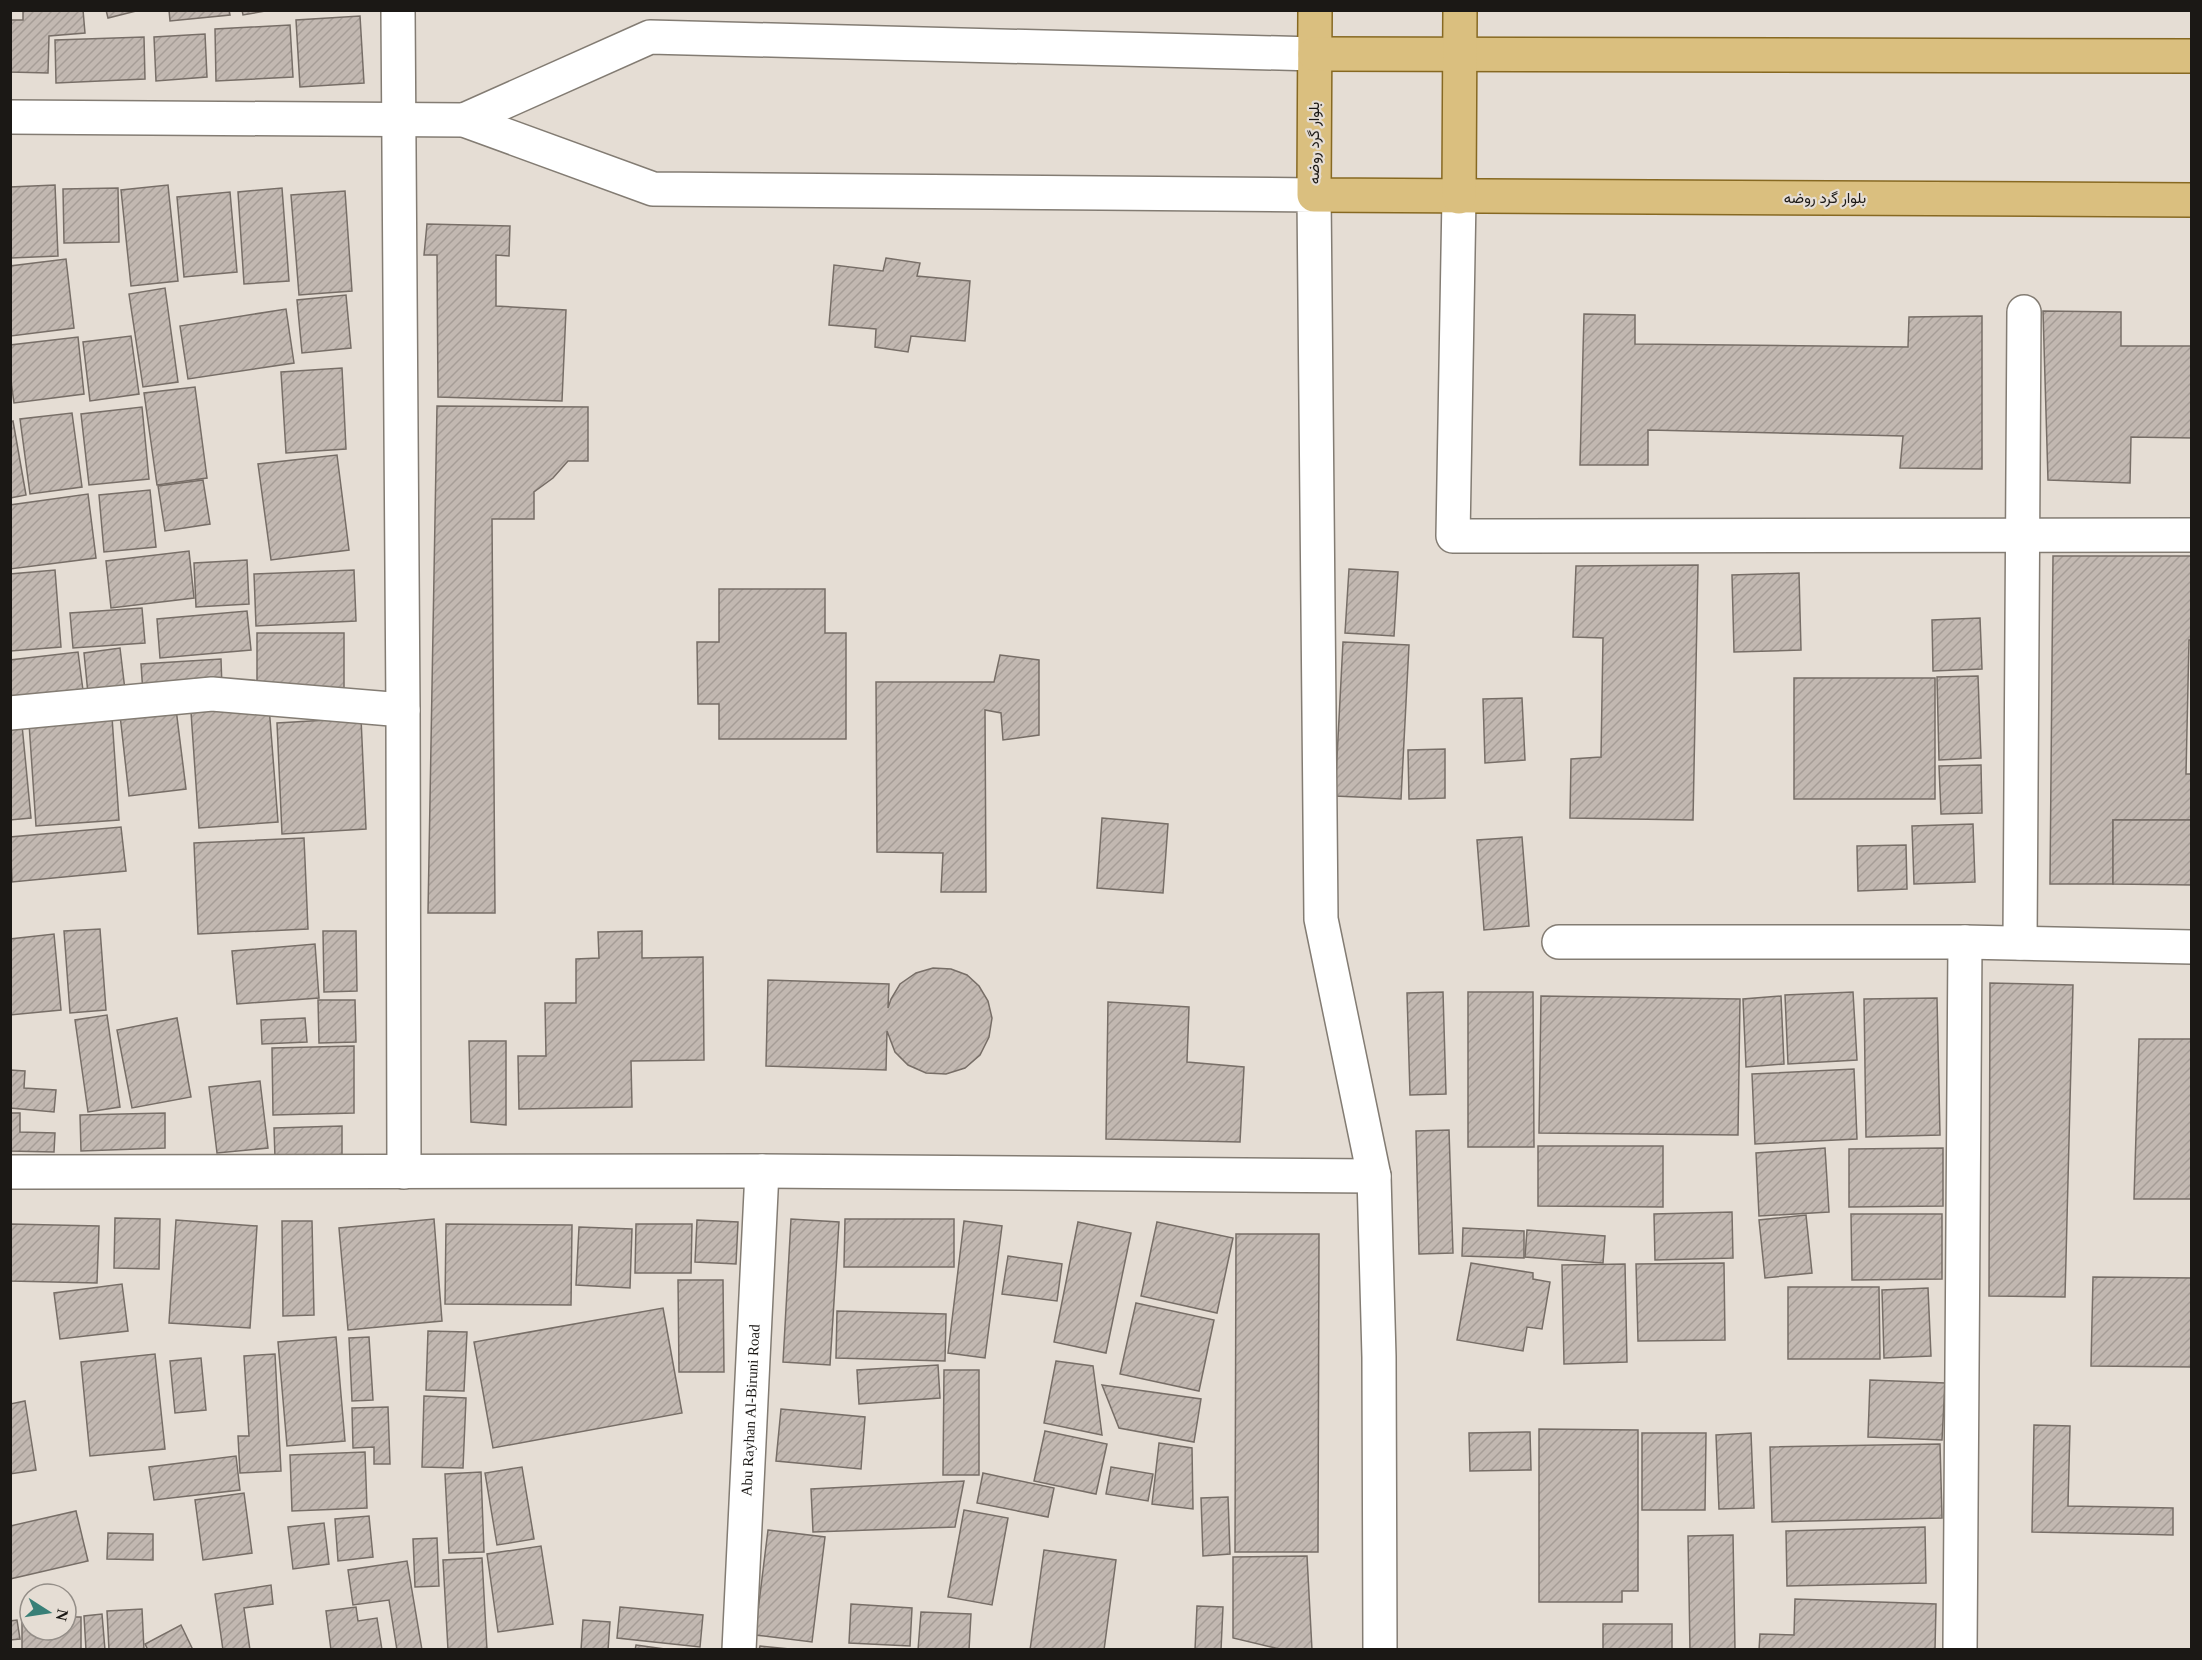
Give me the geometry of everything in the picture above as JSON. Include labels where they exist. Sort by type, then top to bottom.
[{"type":"main road","name":"بلوار گرد روضه","points":[[1315,10],[1314,195],[2192,200]]},
{"type":"main road","points":[[1459,196],[1460,10]]},
{"type":"main road","points":[[1315,54],[2192,56]]},
{"type":"street","points":[[398,10],[404,1172]]},
{"type":"street","points":[[464,120],[650,37],[1315,54]]},
{"type":"street","points":[[10,117],[464,120],[653,189],[1314,195],[1321,919],[1374,1176],[1380,1650]]},
{"type":"street","points":[[1459,196],[1453,536],[2192,535]]},
{"type":"street","points":[[2020,943],[2024,312]]},
{"type":"street","points":[[10,713],[212,694],[403,710]]},
{"type":"street","points":[[1559,942],[1965,942],[2192,947]]},
{"type":"street","points":[[1960,1650],[1965,942]]},
{"type":"street","points":[[10,1172],[762,1171],[1374,1176]]},
{"type":"street","name":"Abu Rayhan Al-Biruni Road","points":[[739,1650],[762,1171]]},
{"type":"building","points":[[23,10],[83,10],[85,33],[49,36],[48,73],[10,72],[10,20],[23,20]]},
{"type":"building","points":[[106,10],[140,10],[108,18]]},
{"type":"building","points":[[169,10],[229,10],[230,15],[170,21]]},
{"type":"building","points":[[242,10],[271,10],[243,15]]},
{"type":"building","points":[[360,16],[364,83],[300,87],[296,20]]},
{"type":"building","points":[[290,25],[293,77],[216,81],[215,29]]},
{"type":"building","points":[[205,34],[207,77],[156,81],[154,37]]},
{"type":"building","points":[[144,37],[145,79],[56,83],[55,40]]},
{"type":"building","points":[[55,185],[58,256],[11,258],[10,187]]},
{"type":"building","points":[[168,185],[178,281],[131,286],[121,190]]},
{"type":"building","points":[[118,188],[119,242],[64,243],[63,189]]},
{"type":"building","points":[[282,188],[289,281],[244,284],[238,192]]},
{"type":"building","points":[[345,191],[352,291],[299,295],[291,195]]},
{"type":"building","points":[[230,192],[237,272],[184,277],[177,197]]},
{"type":"building","points":[[427,224],[510,226],[509,256],[496,255],[496,306],[566,310],[562,401],[438,397],[437,255],[424,255]]},
{"type":"building","points":[[886,258],[920,263],[917,276],[970,281],[965,341],[911,336],[908,352],[875,347],[876,329],[829,325],[834,265],[883,271]]},
{"type":"building","points":[[66,259],[74,328],[11,336],[10,266]]},
{"type":"building","points":[[165,288],[178,382],[143,387],[129,294]]},
{"type":"building","points":[[346,295],[351,348],[302,353],[297,300]]},
{"type":"building","points":[[286,309],[294,363],[188,379],[180,326]]},
{"type":"building","points":[[2043,311],[2121,312],[2121,346],[2192,346],[2192,438],[2131,437],[2130,483],[2048,480]]},
{"type":"building","points":[[1584,314],[1635,315],[1635,344],[1908,347],[1909,317],[1982,316],[1982,469],[1900,468],[1903,436],[1648,430],[1648,465],[1580,465]]},
{"type":"building","points":[[131,336],[139,394],[90,401],[83,342]]},
{"type":"building","points":[[78,337],[84,394],[14,403],[10,374],[10,345]]},
{"type":"building","points":[[342,368],[346,449],[286,453],[281,372]]},
{"type":"building","points":[[195,387],[207,478],[157,485],[144,393]]},
{"type":"building","points":[[437,406],[588,407],[588,461],[568,461],[553,478],[534,492],[534,519],[492,519],[495,913],[428,913]]},
{"type":"building","points":[[142,407],[149,479],[89,485],[81,414]]},
{"type":"building","points":[[72,413],[82,487],[30,494],[20,419]]},
{"type":"building","points":[[13,421],[26,495],[10,498],[10,422]]},
{"type":"building","points":[[337,455],[349,550],[271,560],[258,464]]},
{"type":"building","points":[[203,480],[210,524],[165,531],[158,486]]},
{"type":"building","points":[[150,490],[156,547],[104,552],[99,495]]},
{"type":"building","points":[[88,494],[96,558],[10,569],[10,505]]},
{"type":"building","points":[[189,551],[194,598],[111,608],[106,561]]},
{"type":"building","points":[[2053,556],[2192,556],[2192,640],[2189,640],[2186,774],[2192,774],[2192,820],[2113,820],[2113,884],[2050,884]]},
{"type":"building","points":[[247,560],[249,604],[196,607],[194,563]]},
{"type":"building","points":[[1698,565],[1693,820],[1570,818],[1571,759],[1601,757],[1603,638],[1573,637],[1576,566]]},
{"type":"building","points":[[1349,569],[1398,572],[1394,636],[1345,633]]},
{"type":"building","points":[[55,570],[61,647],[11,651],[10,574]]},
{"type":"building","points":[[354,570],[356,621],[256,626],[254,574]]},
{"type":"building","points":[[1799,573],[1801,650],[1734,652],[1732,575]]},
{"type":"building","points":[[719,589],[825,589],[825,633],[846,633],[846,739],[719,739],[719,704],[698,704],[697,642],[719,642]]},
{"type":"building","points":[[142,608],[145,643],[73,648],[70,613]]},
{"type":"building","points":[[247,611],[251,650],[160,658],[157,619]]},
{"type":"building","points":[[1980,618],[1982,669],[1933,671],[1932,620]]},
{"type":"building","points":[[257,633],[344,633],[344,692],[257,692]]},
{"type":"building","points":[[1343,642],[1409,645],[1401,799],[1335,796]]},
{"type":"building","points":[[120,648],[125,690],[88,694],[84,653]]},
{"type":"building","points":[[78,652],[84,698],[10,707],[10,660]]},
{"type":"building","points":[[1000,655],[1039,660],[1039,735],[1003,740],[1001,713],[985,710],[986,892],[941,892],[943,853],[877,852],[876,682],[994,682]]},
{"type":"building","points":[[221,659],[222,688],[143,693],[141,664]]},
{"type":"building","points":[[1978,676],[1981,758],[1939,760],[1937,677]]},
{"type":"building","points":[[1794,678],[1935,678],[1935,799],[1794,799]]},
{"type":"building","points":[[1522,698],[1525,760],[1485,763],[1483,699]]},
{"type":"building","points":[[269,706],[278,822],[199,828],[191,712]]},
{"type":"building","points":[[176,709],[186,789],[129,796],[120,715]]},
{"type":"building","points":[[112,717],[119,820],[36,826],[29,723]]},
{"type":"building","points":[[361,718],[366,829],[282,834],[277,723]]},
{"type":"building","points":[[22,725],[31,818],[10,820],[10,726]]},
{"type":"building","points":[[1445,749],[1445,798],[1409,799],[1408,750]]},
{"type":"building","points":[[1981,765],[1982,813],[1941,814],[1939,766]]},
{"type":"building","points":[[1102,818],[1168,824],[1163,893],[1097,888]]},
{"type":"building","points":[[2113,820],[2192,820],[2192,885],[2113,884]]},
{"type":"building","points":[[1973,824],[1975,882],[1914,884],[1912,826]]},
{"type":"building","points":[[121,827],[126,871],[12,882],[10,837]]},
{"type":"building","points":[[1522,837],[1529,926],[1484,930],[1477,840]]},
{"type":"building","points":[[304,838],[308,929],[198,934],[194,843]]},
{"type":"building","points":[[1906,845],[1907,889],[1858,891],[1857,846]]},
{"type":"building","points":[[100,929],[106,1010],[70,1013],[64,931]]},
{"type":"building","points":[[323,931],[356,931],[357,991],[324,992]]},
{"type":"building","points":[[642,931],[642,958],[703,957],[704,1060],[631,1061],[632,1107],[519,1109],[518,1056],[546,1056],[545,1003],[576,1003],[576,959],[599,958],[598,932]]},
{"type":"building","points":[[54,934],[61,1010],[10,1015],[10,939]]},
{"type":"building","points":[[315,944],[319,998],[237,1004],[232,951]]},
{"type":"building","points":[[933,968],[951,969],[967,975],[979,986],[988,1001],[992,1018],[989,1037],[980,1055],[965,1068],[946,1074],[926,1073],[908,1065],[895,1052],[887,1031],[886,1070],[766,1066],[768,980],[889,984],[888,1008],[900,984],[916,973]]},
{"type":"building","points":[[1990,983],[2073,985],[2065,1297],[1989,1296]]},
{"type":"building","points":[[1443,992],[1446,1094],[1410,1095],[1407,993]]},
{"type":"building","points":[[1468,992],[1533,992],[1534,1147],[1468,1147]]},
{"type":"building","points":[[1853,992],[1857,1060],[1788,1064],[1785,995]]},
{"type":"building","points":[[1541,996],[1740,999],[1738,1135],[1539,1133]]},
{"type":"building","points":[[1781,996],[1784,1064],[1746,1067],[1743,999]]},
{"type":"building","points":[[1937,998],[1940,1135],[1866,1137],[1864,999]]},
{"type":"building","points":[[318,1000],[355,1000],[356,1042],[319,1043]]},
{"type":"building","points":[[1108,1002],[1189,1007],[1187,1062],[1244,1067],[1240,1142],[1106,1139]]},
{"type":"building","points":[[107,1015],[120,1107],[88,1112],[75,1020]]},
{"type":"building","points":[[177,1018],[191,1097],[132,1108],[117,1030]]},
{"type":"building","points":[[305,1018],[307,1042],[262,1044],[261,1020]]},
{"type":"building","points":[[2139,1039],[2192,1039],[2192,1199],[2134,1199]]},
{"type":"building","points":[[469,1041],[506,1041],[506,1125],[471,1122]]},
{"type":"building","points":[[354,1046],[354,1113],[273,1115],[272,1048]]},
{"type":"building","points":[[1854,1069],[1857,1139],[1755,1144],[1752,1074]]},
{"type":"building","points":[[10,1070],[25,1071],[24,1088],[56,1090],[54,1112],[10,1108]]},
{"type":"building","points":[[260,1081],[268,1148],[217,1153],[209,1087]]},
{"type":"building","points":[[10,1113],[20,1113],[20,1132],[55,1133],[54,1152],[10,1151]]},
{"type":"building","points":[[165,1113],[165,1148],[81,1151],[80,1115]]},
{"type":"building","points":[[342,1126],[342,1156],[275,1158],[274,1128]]},
{"type":"building","points":[[1449,1130],[1453,1253],[1419,1254],[1416,1131]]},
{"type":"building","points":[[1538,1146],[1663,1146],[1663,1207],[1538,1206]]},
{"type":"building","points":[[1825,1148],[1829,1212],[1759,1216],[1756,1153]]},
{"type":"building","points":[[1943,1148],[1943,1206],[1849,1207],[1849,1149]]},
{"type":"building","points":[[1732,1212],[1733,1258],[1655,1260],[1654,1214]]},
{"type":"building","points":[[1851,1214],[1942,1214],[1942,1279],[1852,1280]]},
{"type":"building","points":[[1806,1215],[1812,1273],[1765,1278],[1759,1220]]},
{"type":"building","points":[[115,1218],[160,1219],[159,1269],[114,1268]]},
{"type":"building","points":[[434,1219],[442,1321],[348,1330],[339,1228]]},
{"type":"building","points":[[791,1219],[839,1222],[830,1365],[783,1362]]},
{"type":"building","points":[[845,1219],[954,1219],[954,1267],[844,1267]]},
{"type":"building","points":[[176,1220],[257,1226],[250,1328],[169,1323]]},
{"type":"building","points":[[697,1220],[738,1222],[736,1264],[695,1262]]},
{"type":"building","points":[[282,1221],[312,1221],[314,1315],[283,1316]]},
{"type":"building","points":[[964,1221],[1002,1226],[985,1358],[948,1353]]},
{"type":"building","points":[[1078,1222],[1131,1233],[1106,1353],[1054,1342]]},
{"type":"building","points":[[1157,1222],[1233,1238],[1217,1313],[1141,1296]]},
{"type":"building","points":[[10,1224],[99,1226],[97,1283],[10,1281]]},
{"type":"building","points":[[446,1224],[572,1225],[571,1305],[445,1304]]},
{"type":"building","points":[[636,1224],[692,1224],[691,1273],[635,1273]]},
{"type":"building","points":[[579,1227],[632,1229],[630,1288],[576,1285]]},
{"type":"building","points":[[1463,1228],[1524,1231],[1524,1258],[1462,1256]]},
{"type":"building","points":[[1527,1230],[1605,1236],[1603,1263],[1525,1257]]},
{"type":"building","points":[[1236,1234],[1319,1234],[1318,1552],[1235,1552]]},
{"type":"building","points":[[1008,1256],[1062,1264],[1057,1301],[1002,1294]]},
{"type":"building","points":[[1471,1263],[1533,1273],[1533,1279],[1550,1282],[1542,1329],[1527,1327],[1523,1351],[1457,1340]]},
{"type":"building","points":[[1724,1263],[1725,1340],[1638,1341],[1636,1264]]},
{"type":"building","points":[[1625,1264],[1627,1362],[1564,1364],[1562,1265]]},
{"type":"building","points":[[2093,1277],[2192,1278],[2192,1367],[2091,1366]]},
{"type":"building","points":[[678,1280],[723,1280],[724,1372],[679,1372]]},
{"type":"building","points":[[122,1284],[128,1331],[60,1339],[54,1293]]},
{"type":"building","points":[[1788,1287],[1879,1287],[1880,1359],[1788,1359]]},
{"type":"building","points":[[1928,1288],[1931,1356],[1884,1358],[1882,1290]]},
{"type":"building","points":[[1136,1303],[1214,1320],[1199,1391],[1120,1374]]},
{"type":"building","points":[[663,1308],[682,1413],[493,1448],[474,1342]]},
{"type":"building","points":[[837,1311],[946,1314],[945,1361],[836,1358]]},
{"type":"building","points":[[428,1331],[467,1332],[464,1391],[426,1390]]},
{"type":"building","points":[[336,1337],[345,1441],[287,1446],[278,1342]]},
{"type":"building","points":[[369,1337],[373,1400],[352,1401],[349,1338]]},
{"type":"building","points":[[155,1354],[165,1449],[90,1456],[81,1362]]},
{"type":"building","points":[[275,1354],[281,1471],[240,1473],[238,1436],[249,1436],[244,1356]]},
{"type":"building","points":[[201,1358],[206,1410],[175,1413],[170,1361]]},
{"type":"building","points":[[1056,1361],[1093,1366],[1102,1435],[1044,1423]]},
{"type":"building","points":[[938,1365],[940,1398],[859,1404],[857,1370]]},
{"type":"building","points":[[944,1370],[979,1370],[979,1475],[943,1475]]},
{"type":"building","points":[[1870,1380],[1945,1383],[1942,1440],[1868,1437]]},
{"type":"building","points":[[1102,1385],[1201,1399],[1194,1442],[1119,1428]]},
{"type":"building","points":[[424,1396],[466,1398],[463,1468],[422,1467]]},
{"type":"building","points":[[25,1401],[36,1470],[10,1474],[10,1404]]},
{"type":"building","points":[[388,1407],[390,1464],[374,1464],[374,1447],[353,1448],[352,1408]]},
{"type":"building","points":[[781,1409],[865,1417],[861,1469],[776,1461]]},
{"type":"building","points":[[2034,1425],[2070,1426],[2068,1506],[2173,1508],[2173,1535],[2032,1532]]},
{"type":"building","points":[[1539,1429],[1638,1430],[1638,1591],[1622,1591],[1622,1602],[1539,1602]]},
{"type":"building","points":[[1045,1431],[1107,1444],[1096,1494],[1034,1481]]},
{"type":"building","points":[[1530,1432],[1531,1470],[1470,1471],[1469,1433]]},
{"type":"building","points":[[1642,1433],[1706,1433],[1705,1510],[1642,1510]]},
{"type":"building","points":[[1751,1433],[1754,1508],[1719,1509],[1716,1435]]},
{"type":"building","points":[[1159,1443],[1192,1448],[1193,1509],[1152,1504]]},
{"type":"building","points":[[1940,1444],[1942,1518],[1772,1522],[1770,1447]]},
{"type":"building","points":[[365,1452],[367,1508],[292,1511],[290,1455]]},
{"type":"building","points":[[236,1456],[240,1490],[154,1500],[149,1467]]},
{"type":"building","points":[[522,1467],[534,1539],[497,1545],[485,1473]]},
{"type":"building","points":[[1111,1467],[1153,1474],[1148,1501],[1106,1494]]},
{"type":"building","points":[[481,1472],[484,1552],[449,1553],[445,1474]]},
{"type":"building","points":[[983,1473],[1054,1488],[1048,1517],[977,1503]]},
{"type":"building","points":[[964,1481],[955,1527],[813,1532],[811,1489]]},
{"type":"building","points":[[244,1493],[252,1553],[203,1560],[195,1500]]},
{"type":"building","points":[[1228,1497],[1230,1554],[1203,1556],[1201,1498]]},
{"type":"building","points":[[964,1510],[1008,1518],[992,1605],[948,1597]]},
{"type":"building","points":[[76,1511],[88,1561],[10,1579],[10,1526]]},
{"type":"building","points":[[369,1516],[373,1557],[338,1561],[335,1519]]},
{"type":"building","points":[[324,1523],[329,1564],[293,1569],[288,1527]]},
{"type":"building","points":[[1925,1527],[1926,1583],[1787,1586],[1786,1531]]},
{"type":"building","points":[[768,1530],[825,1537],[812,1642],[755,1635]]},
{"type":"building","points":[[108,1533],[153,1534],[153,1560],[107,1559]]},
{"type":"building","points":[[1733,1535],[1735,1650],[1690,1650],[1688,1536]]},
{"type":"building","points":[[437,1538],[439,1586],[415,1587],[413,1539]]},
{"type":"building","points":[[541,1546],[553,1624],[498,1632],[487,1554]]},
{"type":"building","points":[[1044,1550],[1116,1560],[1104,1650],[1030,1650]]},
{"type":"building","points":[[1307,1556],[1312,1650],[1284,1650],[1233,1638],[1233,1557]]},
{"type":"building","points":[[482,1558],[487,1650],[448,1650],[443,1560]]},
{"type":"building","points":[[407,1561],[422,1650],[397,1650],[389,1600],[353,1605],[348,1570]]},
{"type":"building","points":[[271,1585],[273,1604],[244,1608],[250,1650],[223,1650],[215,1594]]},
{"type":"building","points":[[1795,1599],[1936,1604],[1935,1650],[1759,1650],[1760,1634],[1794,1635]]},
{"type":"building","points":[[851,1604],[912,1608],[910,1646],[849,1643]]},
{"type":"building","points":[[1197,1606],[1223,1607],[1221,1650],[1195,1650]]},
{"type":"building","points":[[356,1607],[358,1621],[377,1618],[382,1650],[331,1650],[326,1611]]},
{"type":"building","points":[[620,1607],[703,1615],[700,1647],[617,1638]]},
{"type":"building","points":[[142,1609],[144,1650],[109,1650],[107,1611]]},
{"type":"building","points":[[921,1612],[971,1614],[969,1650],[918,1650]]},
{"type":"building","points":[[102,1614],[105,1650],[86,1650],[84,1616]]},
{"type":"building","points":[[78,1617],[81,1617],[81,1650],[22,1650],[22,1642],[78,1642]]},
{"type":"building","points":[[17,1620],[18,1639],[10,1640],[10,1621]]},
{"type":"building","points":[[583,1620],[610,1622],[608,1650],[581,1650]]},
{"type":"building","points":[[1603,1624],[1672,1624],[1672,1650],[1603,1650]]},
{"type":"building","points":[[181,1625],[193,1650],[148,1650],[145,1644]]},
{"type":"building","points":[[636,1645],[672,1650],[635,1650]]},
{"type":"building","points":[[760,1646],[800,1650],[759,1650]]}]
